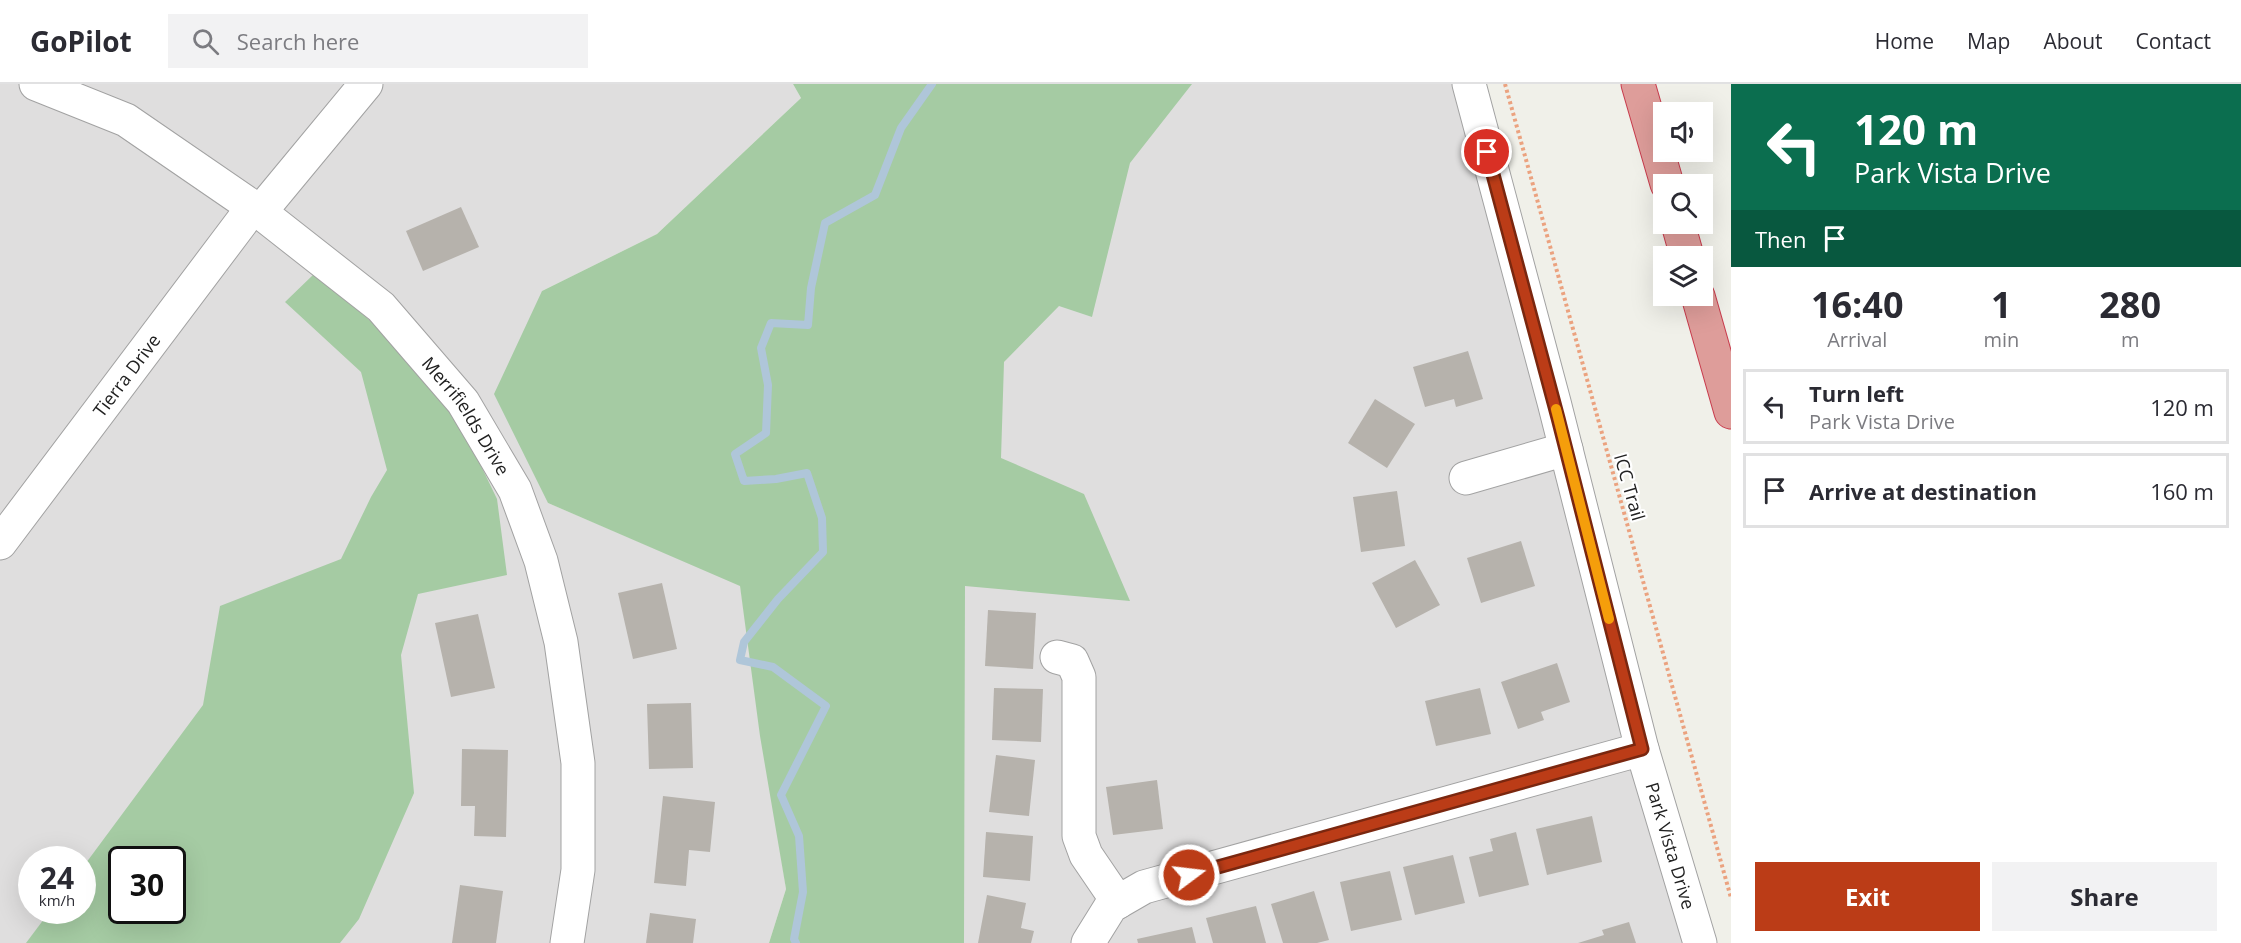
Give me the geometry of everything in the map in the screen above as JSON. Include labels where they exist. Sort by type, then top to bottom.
[{"type":"highway","points":[[1638,84],[1664,174]]},
{"type":"highway","points":[[1701,306],[1731,412]]},
{"type":"street","name":"Merrifields Drive","points":[[36,84],[126,120],[256,210],[381,307],[463,402],[515,490],[541,561],[561,642],[578,763],[578,870],[567,943]]},
{"type":"street","name":"Tierra Drive","points":[[0,543],[256,210],[366,84]]},
{"type":"street","name":"Park Vista Drive","points":[[1469,84],[1566,449],[1642,749],[1700,943]]},
{"type":"street","points":[[1466,478],[1566,449]]},
{"type":"street","points":[[1057,657],[1071,661],[1079,677],[1078,836],[1086,855],[1118,902]]},
{"type":"street","points":[[1088,943],[1112,906],[1144,887],[1642,749]]},
{"type":"path","name":"ICC Trail","points":[[1505,84],[1731,898]]},
{"type":"shaded area","points":[[0,84],[793,84],[801,98],[657,234],[542,291],[548,503],[740,585],[786,889],[769,943],[0,943]]},
{"type":"shaded area","points":[[1102,84],[1469,84],[1700,943],[916,943],[965,586],[1004,362]]},
{"type":"green space","points":[[793,84],[1192,84],[1130,163],[1092,317],[1059,306],[1004,362],[1001,458],[1084,494],[1130,601],[965,586],[964,943],[769,943],[786,889],[760,736],[740,586],[548,503],[494,394],[542,291],[657,234],[801,98]]},
{"type":"green space","points":[[314,274],[401,346],[459,420],[497,499],[507,575],[418,594],[401,655],[414,793],[359,919],[340,943],[26,943],[40,924],[96,924],[96,849],[203,705],[220,606],[341,559],[371,497],[387,470],[361,372],[285,302]]},
{"type":"building","points":[[461,207],[479,247],[423,271],[406,231]]},
{"type":"building","points":[[1468,351],[1483,399],[1456,407],[1454,399],[1425,407],[1413,367]]},
{"type":"building","points":[[1375,399],[1415,424],[1387,468],[1348,443]]},
{"type":"building","points":[[1397,491],[1405,546],[1361,552],[1353,497]]},
{"type":"building","points":[[1521,541],[1535,586],[1481,603],[1467,558]]},
{"type":"building","points":[[1415,560],[1440,605],[1396,628],[1372,583]]},
{"type":"building","points":[[662,583],[677,649],[633,659],[618,593]]},
{"type":"building","points":[[988,610],[1036,613],[1033,669],[985,666]]},
{"type":"building","points":[[478,614],[495,688],[451,697],[435,623]]},
{"type":"building","points":[[1557,663],[1570,702],[1541,712],[1544,720],[1518,729],[1501,682]]},
{"type":"building","points":[[994,688],[1043,689],[1041,742],[992,740]]},
{"type":"building","points":[[1480,688],[1491,734],[1436,746],[1425,701]]},
{"type":"building","points":[[691,703],[693,768],[649,769],[647,704]]},
{"type":"building","points":[[462,749],[508,750],[506,837],[474,836],[475,806],[461,806]]},
{"type":"building","points":[[996,755],[1035,760],[1029,816],[989,812]]},
{"type":"building","points":[[1157,780],[1163,829],[1113,835],[1106,787]]},
{"type":"building","points":[[663,796],[715,802],[710,852],[689,850],[686,886],[654,883]]},
{"type":"building","points":[[1592,816],[1602,862],[1547,875],[1536,829]]},
{"type":"building","points":[[986,832],[1033,836],[1030,881],[983,877]]},
{"type":"building","points":[[1516,832],[1529,885],[1479,897],[1469,857],[1493,851],[1490,839]]},
{"type":"building","points":[[1453,855],[1465,903],[1415,915],[1403,867]]},
{"type":"building","points":[[1390,871],[1402,920],[1351,931],[1340,882]]},
{"type":"building","points":[[460,885],[503,891],[496,943],[452,943]]},
{"type":"building","points":[[1314,891],[1329,940],[1317,943],[1283,943],[1271,904]]},
{"type":"building","points":[[987,895],[1026,903],[1021,928],[1034,931],[1031,943],[978,943]]},
{"type":"building","points":[[1256,906],[1266,943],[1213,943],[1206,918]]},
{"type":"building","points":[[650,913],[696,919],[693,943],[646,943]]},
{"type":"building","points":[[1629,922],[1636,943],[1578,943],[1604,935],[1602,930]]},
{"type":"building","points":[[1192,927],[1196,943],[1138,943],[1137,939]]},
{"type":"waterway","points":[[796,943],[794,939],[803,892],[799,836],[781,795],[826,706],[773,667],[740,660],[744,642],[778,599],[823,552],[822,518],[807,473],[776,479],[744,481],[735,454],[766,433],[768,385],[761,348],[771,323],[808,325],[811,288],[825,223],[875,195],[901,128],[932,84]]},
{"type":"slow traffic","points":[[1556,409],[1609,619]]},
{"type":"route","points":[[1189,875],[1642,749],[1558,418],[1487,152]]}]
